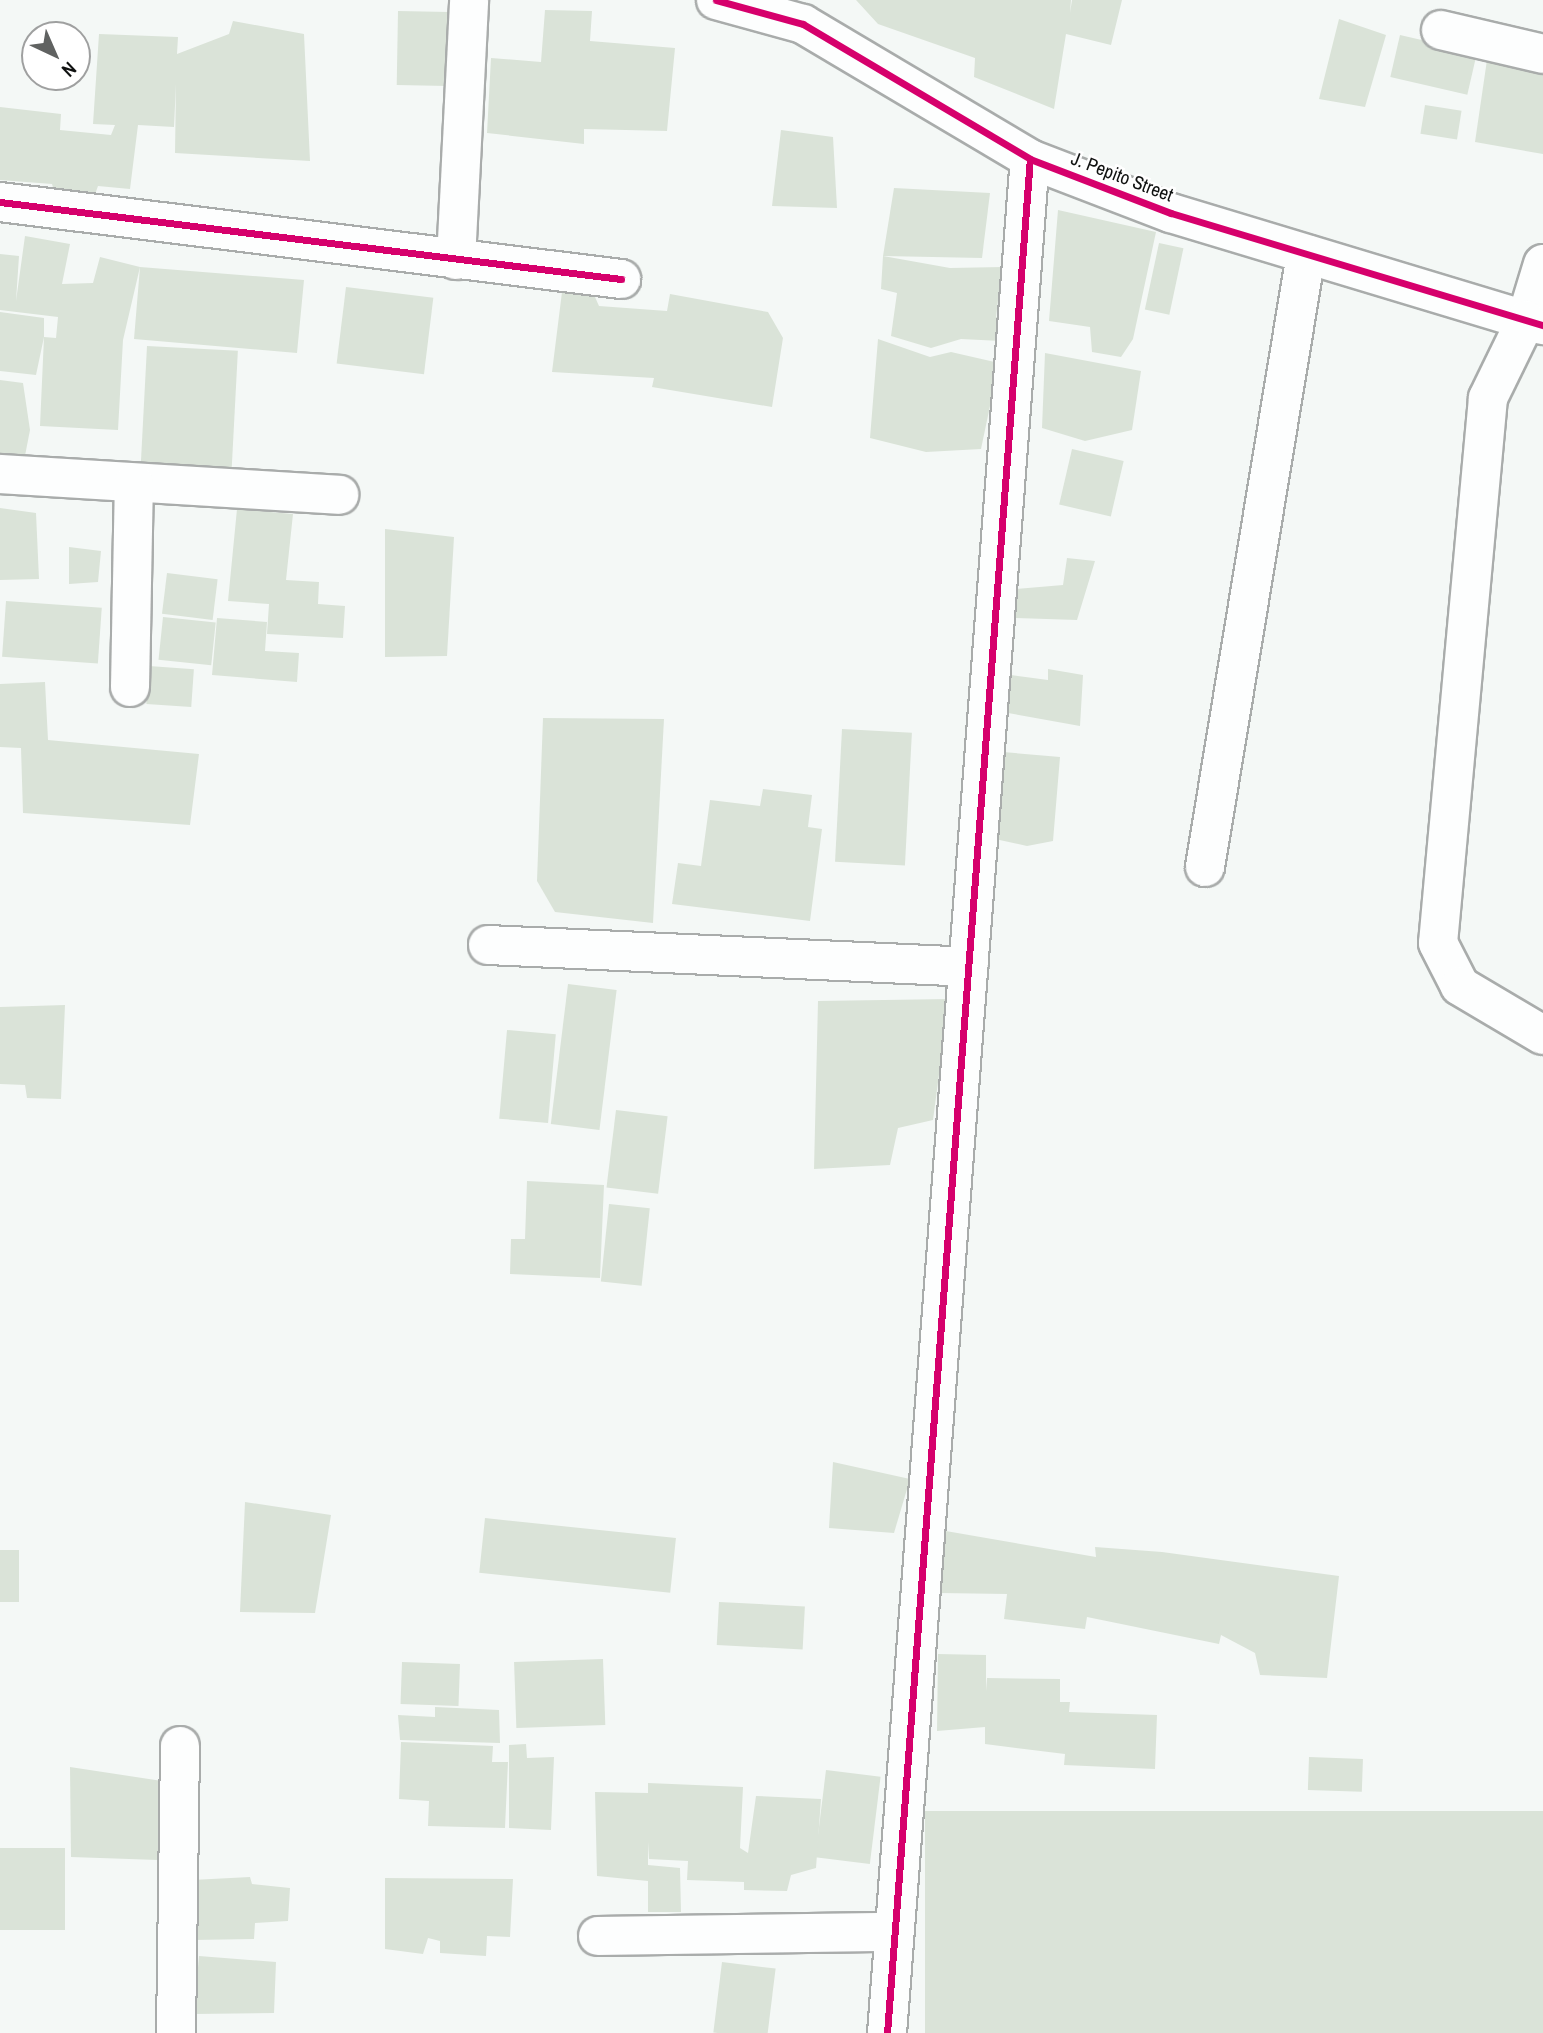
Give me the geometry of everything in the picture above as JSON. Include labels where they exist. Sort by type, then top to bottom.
[{"type":"street","points":[[456,260],[469,0]]},
{"type":"street","name":"J. Pepito Street","points":[[716,0],[803,12],[1030,159],[1306,254],[1535,323]]},
{"type":"street","points":[[1441,30],[1543,54]]},
{"type":"street","points":[[887,2033],[1030,159]]},
{"type":"street","points":[[0,202],[621,279]]},
{"type":"street","points":[[1205,867],[1306,254]]},
{"type":"street","points":[[1543,264],[1535,323],[1488,398],[1438,943],[1460,986],[1543,1035]]},
{"type":"street","points":[[0,474],[339,495]]},
{"type":"street","points":[[130,687],[134,482]]},
{"type":"street","points":[[488,945],[968,967]]},
{"type":"street","points":[[176,2033],[180,1746]]},
{"type":"street","points":[[598,1936],[894,1932]]},
{"type":"building","points":[[856,0],[1071,0],[1070,13],[1072,0],[1122,0],[1111,45],[1066,34],[1054,109],[974,77],[975,58],[878,24]]},
{"type":"building","points":[[545,10],[592,11],[590,41],[675,48],[667,131],[584,129],[584,144],[487,133],[491,58],[541,62]]},
{"type":"building","points":[[398,11],[449,12],[448,86],[397,85]]},
{"type":"building","points":[[1339,19],[1386,35],[1365,107],[1319,99]]},
{"type":"building","points":[[233,21],[304,34],[310,161],[175,153],[176,84],[174,127],[138,125],[130,189],[98,186],[92,203],[56,198],[52,184],[0,180],[0,107],[61,114],[60,130],[111,135],[115,125],[93,124],[99,34],[178,37],[177,54],[229,34]]},
{"type":"building","points":[[1400,35],[1477,53],[1467,95],[1390,77]]},
{"type":"building","points":[[1488,53],[1543,65],[1543,154],[1475,142]]},
{"type":"building","points":[[1425,105],[1462,111],[1457,139],[1420,134]]},
{"type":"building","points":[[781,130],[833,137],[837,208],[772,206]]},
{"type":"building","points":[[894,188],[990,193],[982,258],[883,256]]},
{"type":"building","points":[[1058,210],[1156,232],[1133,339],[1121,357],[1092,352],[1090,327],[1049,321]]},
{"type":"building","points":[[25,236],[70,244],[62,284],[93,283],[100,257],[140,267],[123,340],[118,430],[40,426],[44,337],[56,338],[58,317],[0,310],[0,254],[19,256],[16,301]]},
{"type":"building","points":[[1159,243],[1183,248],[1169,315],[1145,310]]},
{"type":"building","points":[[883,256],[950,268],[1002,267],[996,317],[1006,320],[1001,341],[961,339],[931,348],[891,336],[897,293],[881,289]]},
{"type":"building","points":[[140,267],[304,280],[297,353],[134,339]]},
{"type":"building","points":[[346,287],[433,298],[424,374],[337,363]]},
{"type":"building","points":[[562,292],[595,297],[599,306],[667,311],[670,294],[768,312],[783,338],[772,407],[652,387],[654,378],[552,372]]},
{"type":"building","points":[[0,312],[44,318],[44,337],[36,375],[0,371]]},
{"type":"building","points":[[878,339],[930,357],[951,352],[999,363],[981,449],[926,452],[870,438]]},
{"type":"building","points":[[147,346],[238,351],[232,469],[141,464]]},
{"type":"building","points":[[1045,353],[1141,371],[1132,430],[1085,441],[1042,428]]},
{"type":"building","points":[[0,380],[23,383],[30,430],[23,466],[0,466]]},
{"type":"building","points":[[1072,449],[1124,461],[1111,516],[1059,505]]},
{"type":"building","points":[[0,508],[36,513],[39,579],[0,580]]},
{"type":"building","points":[[237,509],[293,514],[286,580],[319,582],[318,604],[345,606],[343,638],[267,634],[269,604],[228,601]]},
{"type":"building","points":[[385,529],[454,537],[447,656],[385,657]]},
{"type":"building","points":[[69,547],[101,551],[98,582],[69,584]]},
{"type":"building","points":[[1067,558],[1095,561],[1077,620],[1016,618],[1015,589],[1063,585]]},
{"type":"building","points":[[167,573],[218,579],[213,620],[162,614]]},
{"type":"building","points":[[6,601],[102,608],[98,664],[2,657]]},
{"type":"building","points":[[163,617],[216,623],[211,665],[159,660]]},
{"type":"building","points":[[217,618],[267,622],[265,651],[299,653],[297,682],[212,675]]},
{"type":"building","points":[[149,666],[194,669],[191,707],[146,704]]},
{"type":"building","points":[[1048,669],[1083,675],[1080,726],[1008,713],[1011,675],[1048,680]]},
{"type":"building","points":[[45,682],[48,740],[199,754],[190,825],[23,813],[21,748],[0,747],[0,684]]},
{"type":"building","points":[[543,718],[664,719],[653,923],[555,912],[537,881]]},
{"type":"building","points":[[842,729],[912,733],[905,865],[835,862]]},
{"type":"building","points":[[1003,752],[1060,757],[1053,841],[1027,846],[995,839]]},
{"type":"building","points":[[763,789],[812,795],[808,827],[822,829],[810,921],[672,904],[678,863],[701,866],[710,800],[760,806]]},
{"type":"building","points":[[568,984],[617,990],[599,1130],[551,1124]]},
{"type":"building","points":[[949,999],[933,1120],[898,1128],[890,1165],[814,1169],[818,1001]]},
{"type":"building","points":[[65,1005],[61,1099],[27,1098],[25,1085],[0,1084],[0,1007]]},
{"type":"building","points":[[507,1030],[556,1034],[548,1123],[499,1119]]},
{"type":"building","points":[[616,1110],[668,1116],[658,1194],[606,1187]]},
{"type":"building","points":[[527,1181],[604,1185],[600,1278],[510,1274],[511,1239],[525,1239]]},
{"type":"building","points":[[609,1204],[650,1208],[642,1286],[601,1282]]},
{"type":"building","points":[[833,1462],[910,1479],[894,1533],[829,1528]]},
{"type":"building","points":[[245,1502],[331,1515],[315,1613],[240,1612]]},
{"type":"building","points":[[485,1518],[676,1538],[670,1593],[479,1573]]},
{"type":"building","points":[[940,1530],[1096,1557],[1095,1547],[1162,1552],[1339,1576],[1327,1678],[1260,1675],[1255,1653],[1221,1635],[1219,1644],[1087,1617],[1085,1629],[1004,1619],[1007,1594],[939,1593]]},
{"type":"building","points":[[0,1550],[19,1550],[19,1602],[0,1602]]},
{"type":"building","points":[[719,1602],[805,1607],[803,1649],[717,1645]]},
{"type":"building","points":[[938,1654],[986,1655],[986,1691],[987,1678],[1060,1679],[1060,1702],[1070,1702],[1069,1712],[1157,1715],[1155,1769],[1064,1765],[1065,1754],[985,1744],[985,1727],[937,1731]]},
{"type":"building","points":[[603,1659],[605,1725],[516,1728],[514,1662]]},
{"type":"building","points":[[402,1662],[460,1664],[458,1706],[401,1704]]},
{"type":"building","points":[[435,1707],[499,1710],[500,1743],[400,1740],[398,1715],[435,1717]]},
{"type":"building","points":[[401,1742],[493,1746],[492,1762],[508,1762],[505,1828],[428,1826],[429,1801],[399,1799]]},
{"type":"building","points":[[526,1744],[527,1758],[554,1757],[551,1830],[509,1828],[509,1745]]},
{"type":"building","points":[[1309,1757],[1363,1759],[1362,1792],[1308,1790]]},
{"type":"building","points":[[70,1767],[162,1781],[158,1860],[71,1857]]},
{"type":"building","points":[[826,1770],[881,1777],[870,1864],[815,1857]]},
{"type":"building","points":[[648,1783],[743,1787],[740,1848],[748,1853],[756,1796],[821,1799],[816,1868],[791,1875],[787,1891],[744,1890],[744,1882],[687,1880],[688,1861],[649,1859],[648,1842],[648,1865],[680,1868],[681,1912],[648,1912],[648,1881],[597,1876],[595,1792],[648,1793]]},
{"type":"building","points":[[925,1811],[1543,1811],[1543,2033],[925,2033]]},
{"type":"building","points":[[0,1848],[65,1848],[65,1930],[0,1930]]},
{"type":"building","points":[[250,1877],[252,1884],[290,1888],[288,1921],[255,1923],[254,1939],[193,1940],[192,1880]]},
{"type":"building","points":[[385,1878],[513,1879],[510,1937],[487,1936],[486,1956],[440,1953],[440,1941],[428,1938],[423,1954],[385,1949]]},
{"type":"building","points":[[199,1956],[276,1962],[274,2013],[194,2014]]},
{"type":"building","points":[[722,1962],[776,1969],[768,2033],[713,2032]]},
{"type":"cycle path","points":[[716,0],[803,24],[1030,159],[1171,213],[1543,325]]},
{"type":"cycle path","points":[[887,2033],[1030,159]]},
{"type":"cycle path","points":[[0,202],[621,279]]}]
